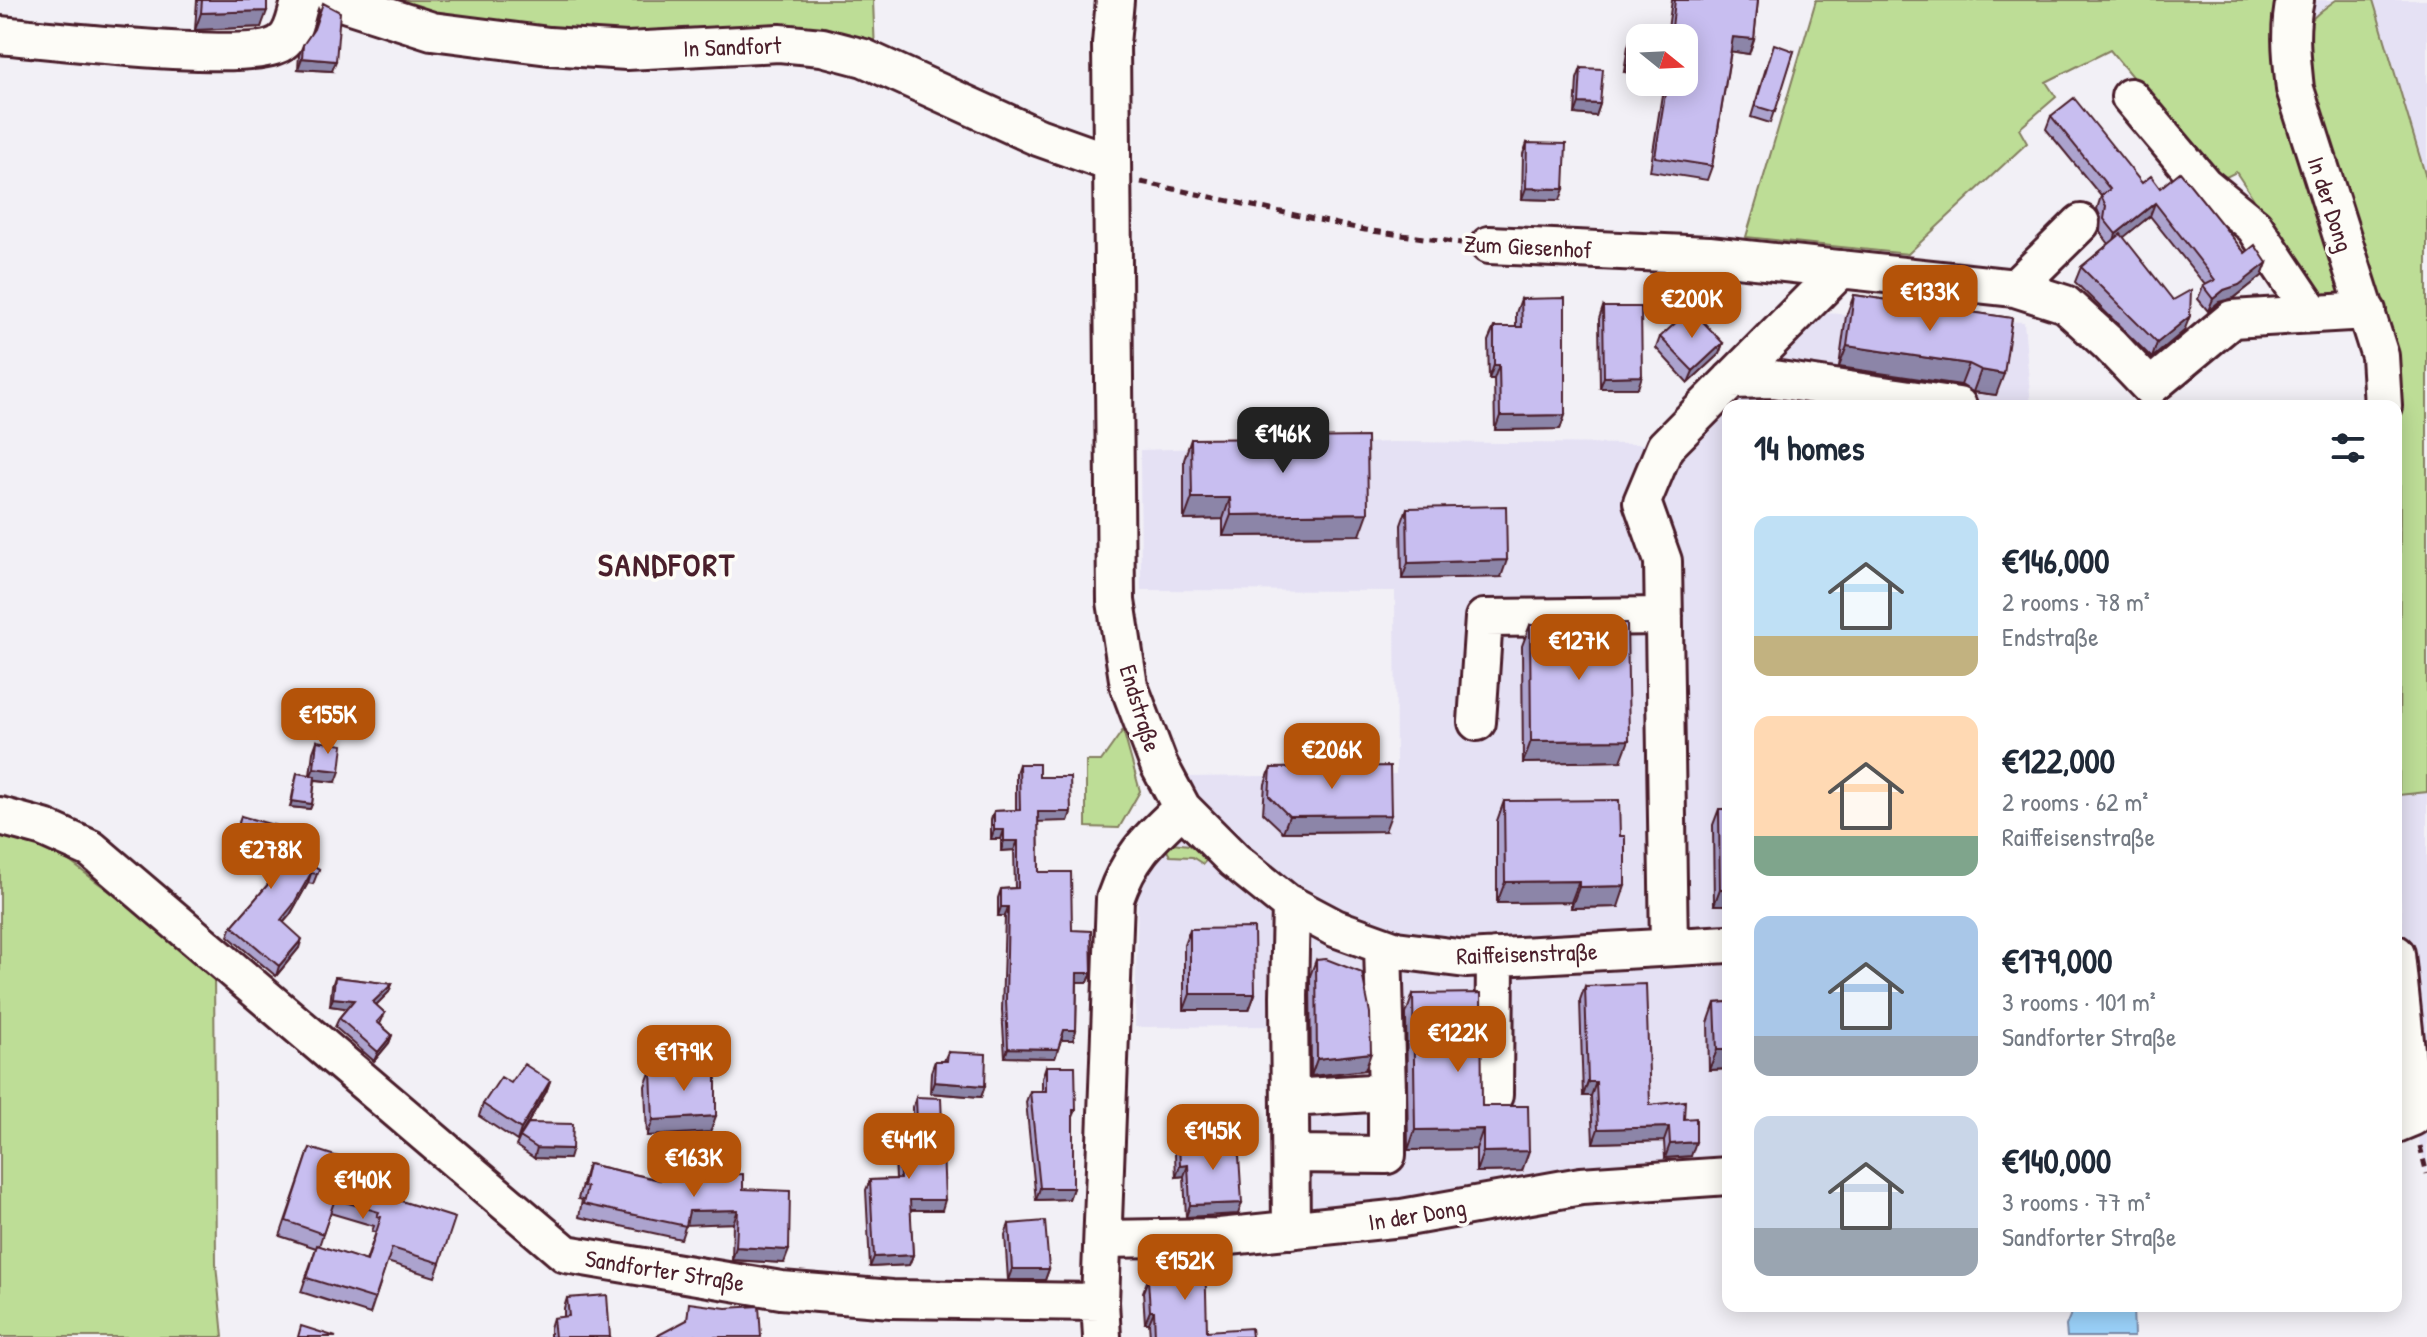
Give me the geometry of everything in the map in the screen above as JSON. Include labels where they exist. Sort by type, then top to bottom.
[{"type":"street","points":[[0,35],[178,50],[247,52],[278,46],[290,36],[301,0]]},
{"type":"street","name":"In Sandfort","points":[[335,0],[432,31],[549,46],[627,51],[779,43],[822,47],[864,58],[947,93],[1112,171]]},
{"type":"street","name":"Endstraße","points":[[1115,0],[1111,44],[1116,601],[1129,686],[1159,765],[1182,808]]},
{"type":"street","name":"In der Dong","points":[[2295,0],[2290,19],[2295,89],[2380,356],[2383,400]]},
{"type":"street","points":[[2130,97],[2204,185],[2254,226],[2313,314]]},
{"type":"street","points":[[2015,288],[2081,223]]},
{"type":"street","name":"Zum Giesenhof","points":[[1489,245],[1709,255],[2015,288],[2065,304],[2150,387],[2232,319],[2367,311]]},
{"type":"street","points":[[1669,947],[1663,561],[1642,502],[1665,447],[1841,269]]},
{"type":"street","points":[[1731,380],[1773,379],[1917,400]]},
{"type":"street","points":[[1477,722],[1484,618],[1664,616]]},
{"type":"street","points":[[1101,1319],[1115,899],[1124,874],[1141,848],[1182,808]]},
{"type":"street","name":"Raiffeisenstraße","points":[[1182,808],[1234,860],[1291,905],[1335,928],[1396,950],[1466,959],[1722,944]]},
{"type":"street","name":"Sandforter Straße","points":[[0,816],[44,828],[91,849],[566,1254],[781,1290],[1101,1319]]},
{"type":"street","points":[[1291,905],[1291,1230]]},
{"type":"street","points":[[1291,1154],[1387,1155],[1383,946]]},
{"type":"street","points":[[1494,1095],[1495,957]]},
{"type":"street","points":[[2402,1012],[2413,1117],[2402,1122]]},
{"type":"street","points":[[1290,1098],[1387,1092]]},
{"type":"street","name":"In der Dong","points":[[1104,1239],[1220,1237],[1291,1230],[1402,1218],[1581,1186],[1722,1176]]},
{"type":"path","name":"Zum Giesenhof","points":[[1112,171],[1140,182],[1365,230],[1489,245]]},
{"type":"shaded area","points":[[2293,0],[2427,0],[2427,1174],[2413,1117],[2402,917],[2402,400],[2394,400]]},
{"type":"shaded area","points":[[1778,311],[2024,322],[2030,400],[1722,400],[1722,1173],[1290,1212],[1282,1026],[1135,1027],[1138,886],[1150,857],[1193,819],[1188,777],[1396,774],[1395,591],[1141,590],[1140,450],[1393,442],[1645,444],[1766,334]]},
{"type":"green space","points":[[363,0],[873,0],[875,53],[511,35]]},
{"type":"green space","points":[[1816,0],[2283,0],[2349,295],[2317,295],[2236,172],[2218,181],[2110,50],[2046,82],[2056,97],[2019,129],[2027,143],[1908,254],[1746,237]]},
{"type":"green space","points":[[2336,0],[2373,0],[2427,181],[2427,792],[2402,795],[2402,400],[2398,400],[2394,355],[2304,65],[2305,34],[2317,15]]},
{"type":"green space","points":[[1123,730],[1140,791],[1119,828],[1086,827],[1086,761],[1101,761]]},
{"type":"green space","points":[[0,835],[57,852],[214,970],[216,1264],[223,1337],[0,1337]]},
{"type":"green space","points":[[1172,843],[1189,845],[1209,857],[1203,864],[1192,857],[1170,856],[1165,847]]},
{"type":"water","points":[[2072,1312],[2133,1312],[2134,1337],[2067,1337],[2066,1326]]},
{"type":"building","points":[[202,0],[267,0],[267,11],[201,13]]},
{"type":"building","points":[[1675,0],[1758,0],[1754,39],[1733,37],[1712,166],[1655,157],[1665,96],[1698,96],[1698,24],[1672,24]]},
{"type":"building","points":[[323,3],[340,12],[336,61],[302,58],[303,45],[314,29]]},
{"type":"building","points":[[1774,44],[1794,51],[1775,112],[1755,106]]},
{"type":"building","points":[[1581,68],[1603,69],[1600,104],[1579,103]]},
{"type":"building","points":[[2074,98],[2142,183],[2151,176],[2160,188],[2180,172],[2245,253],[2255,245],[2267,263],[2239,285],[2224,290],[2213,299],[2203,286],[2215,280],[2155,203],[2116,234],[2104,219],[2106,206],[2101,196],[2110,189],[2051,116]]},
{"type":"building","points":[[1527,143],[1566,144],[1564,189],[1526,188]]},
{"type":"building","points":[[2121,234],[2173,300],[2191,290],[2190,316],[2157,343],[2081,267]]},
{"type":"building","points":[[1854,295],[2012,318],[2004,374],[1981,370],[1969,364],[1847,346]]},
{"type":"building","points":[[1565,298],[1565,415],[1500,416],[1499,365],[1494,365],[1494,327],[1522,327],[1521,299]]},
{"type":"building","points":[[1603,307],[1641,307],[1642,376],[1604,377]]},
{"type":"building","points":[[1691,309],[1723,343],[1693,371],[1660,337]]},
{"type":"building","points":[[1367,437],[1368,513],[1231,515],[1230,498],[1192,498],[1191,439]]},
{"type":"building","points":[[1506,506],[1507,560],[1408,563],[1407,508]]},
{"type":"building","points":[[1627,623],[1629,740],[1531,741],[1530,625]]},
{"type":"building","points":[[317,741],[343,745],[340,771],[314,768]]},
{"type":"building","points":[[1019,764],[1039,764],[1039,777],[1070,777],[1071,812],[1038,812],[1039,872],[1071,872],[1072,930],[1091,931],[1092,973],[1077,973],[1076,1030],[1064,1030],[1058,1049],[1008,1048],[1008,907],[1001,907],[1001,889],[1018,888],[1018,841],[1004,841],[1004,830],[994,830],[994,811],[1020,810]]},
{"type":"building","points":[[1390,766],[1391,815],[1289,816],[1269,796],[1271,768]]},
{"type":"building","points":[[297,773],[315,776],[312,804],[292,801]]},
{"type":"building","points":[[1619,800],[1620,836],[1625,836],[1625,886],[1579,887],[1579,881],[1505,882],[1504,801]]},
{"type":"building","points":[[1719,809],[1722,809],[1722,889]]},
{"type":"building","points":[[241,816],[277,826],[273,843],[319,869],[317,874],[311,873],[281,920],[302,939],[279,966],[232,926],[284,866],[231,853]]},
{"type":"building","points":[[1254,928],[1255,994],[1190,994],[1190,929]]},
{"type":"building","points":[[1326,959],[1362,973],[1370,1013],[1371,1053],[1317,1059],[1316,960]]},
{"type":"building","points":[[335,977],[392,984],[373,1002],[385,1013],[377,1022],[392,1035],[378,1052],[339,1018],[354,1000],[333,998]]},
{"type":"building","points":[[1646,984],[1650,1105],[1685,1101],[1684,1119],[1696,1118],[1696,1142],[1670,1144],[1669,1127],[1598,1129],[1596,1082],[1588,1082],[1585,986]]},
{"type":"building","points":[[1481,993],[1482,1106],[1528,1106],[1529,1151],[1483,1152],[1483,1129],[1415,1130],[1413,994]]},
{"type":"building","points":[[1722,1002],[1722,1050],[1717,1050],[1715,1003]]},
{"type":"building","points":[[948,1052],[986,1054],[985,1086],[934,1082],[935,1061],[947,1061]]},
{"type":"building","points":[[524,1064],[550,1081],[521,1129],[483,1104],[501,1077],[511,1083]]},
{"type":"building","points":[[1046,1066],[1075,1066],[1073,1188],[1040,1188],[1030,1091],[1046,1091]]},
{"type":"building","points":[[716,1068],[716,1116],[653,1120],[651,1070]]},
{"type":"building","points":[[916,1097],[941,1098],[945,1200],[910,1200],[913,1255],[874,1257],[870,1180],[900,1179],[898,1125],[917,1124]]},
{"type":"building","points":[[529,1123],[573,1124],[572,1149],[537,1148],[520,1137]]},
{"type":"building","points":[[1238,1140],[1242,1203],[1190,1205],[1188,1165],[1180,1166],[1179,1143]]},
{"type":"building","points":[[310,1148],[395,1175],[392,1185],[399,1187],[395,1199],[455,1218],[440,1263],[392,1248],[375,1299],[307,1278],[317,1245],[367,1261],[381,1217],[377,1216],[379,1212],[335,1199],[323,1234],[286,1221]]},
{"type":"building","points":[[673,1150],[699,1155],[706,1175],[743,1174],[743,1189],[790,1191],[789,1250],[736,1247],[738,1210],[689,1211],[686,1226],[583,1204],[588,1164],[660,1180],[670,1164]]},
{"type":"building","points":[[1045,1221],[1049,1269],[1012,1269],[1009,1224]]},
{"type":"building","points":[[1205,1256],[1207,1331],[1251,1328],[1252,1337],[1155,1337],[1148,1279],[1171,1278],[1170,1258]]},
{"type":"building","points":[[607,1295],[610,1337],[555,1337],[553,1318],[569,1316],[567,1298]]},
{"type":"building","points":[[689,1303],[726,1308],[759,1306],[761,1337],[655,1337],[687,1320]]},
{"type":"building","points":[[301,1326],[336,1337],[298,1337]]},
{"type":"district","name":"SANDFORT","points":[[667,564]]}]
